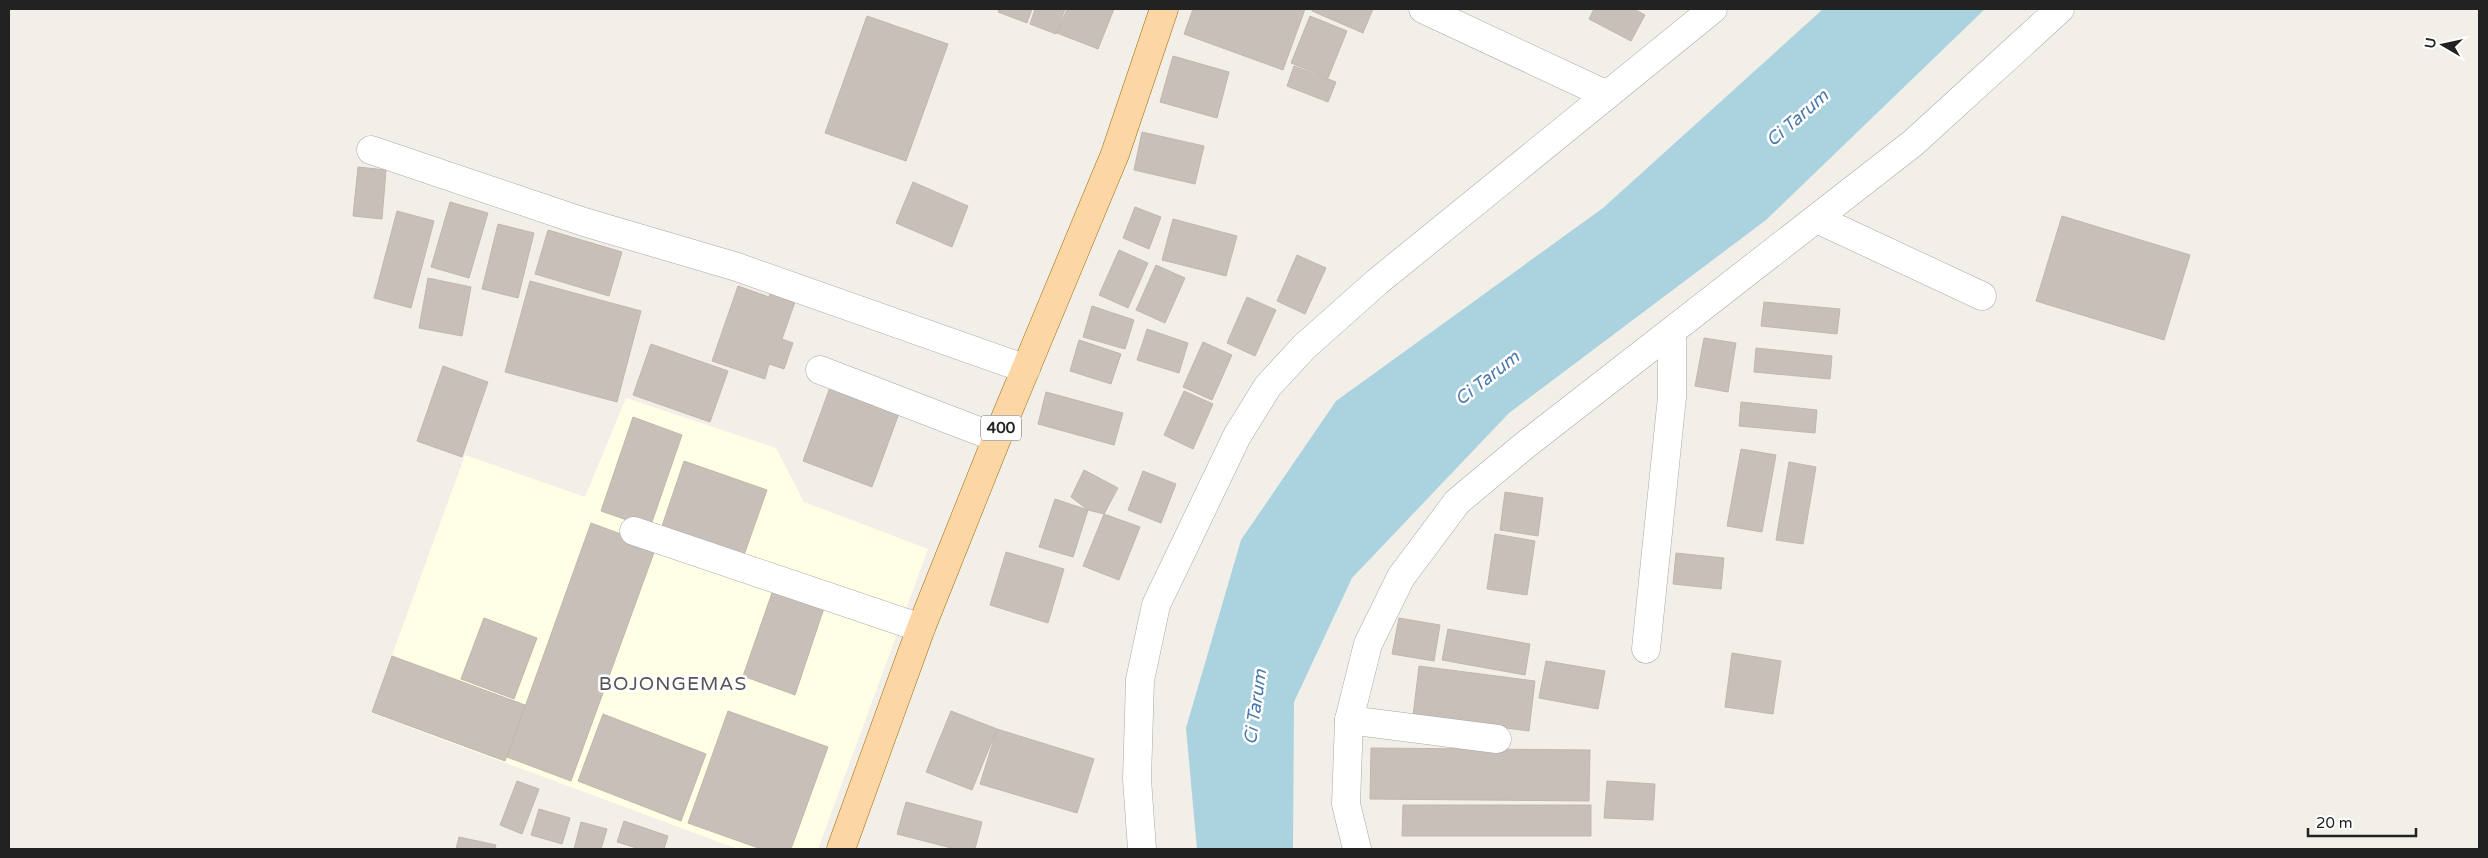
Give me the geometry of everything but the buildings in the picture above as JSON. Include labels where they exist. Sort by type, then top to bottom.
[{"type":"main road","name":"400","points":[[841,849],[921,628],[997,438],[1115,154],[1164,9]]},
{"type":"street","points":[[1423,9],[1607,95]]},
{"type":"street","points":[[1142,849],[1137,779],[1140,680],[1156,606],[1237,436],[1268,386],[1304,347],[1376,282],[1713,9]]},
{"type":"street","points":[[1357,849],[1346,804],[1349,720],[1368,644],[1401,577],[1457,502],[1524,446],[1913,143],[2060,9]]},
{"type":"street","points":[[372,150],[584,222],[737,267],[1026,368]]},
{"type":"street","points":[[1816,219],[1982,296]]},
{"type":"street","points":[[1646,649],[1672,397],[1672,332]]},
{"type":"street","points":[[820,370],[997,438]]},
{"type":"street","points":[[634,531],[921,628]]},
{"type":"street","points":[[1349,720],[1497,739]]},
{"type":"shaded area","points":[[626,398],[776,448],[804,502],[928,549],[818,849],[738,849],[371,713],[465,455],[585,497]]},
{"type":"water","name":"Ci Tarum","points":[[1823,9],[1985,9],[1766,220],[1509,413],[1352,578],[1294,702],[1293,849],[1197,849],[1186,728],[1241,540],[1336,401],[1603,208]]},
{"type":"district","name":"BOJONGEMAS","points":[[673,683]]}]
